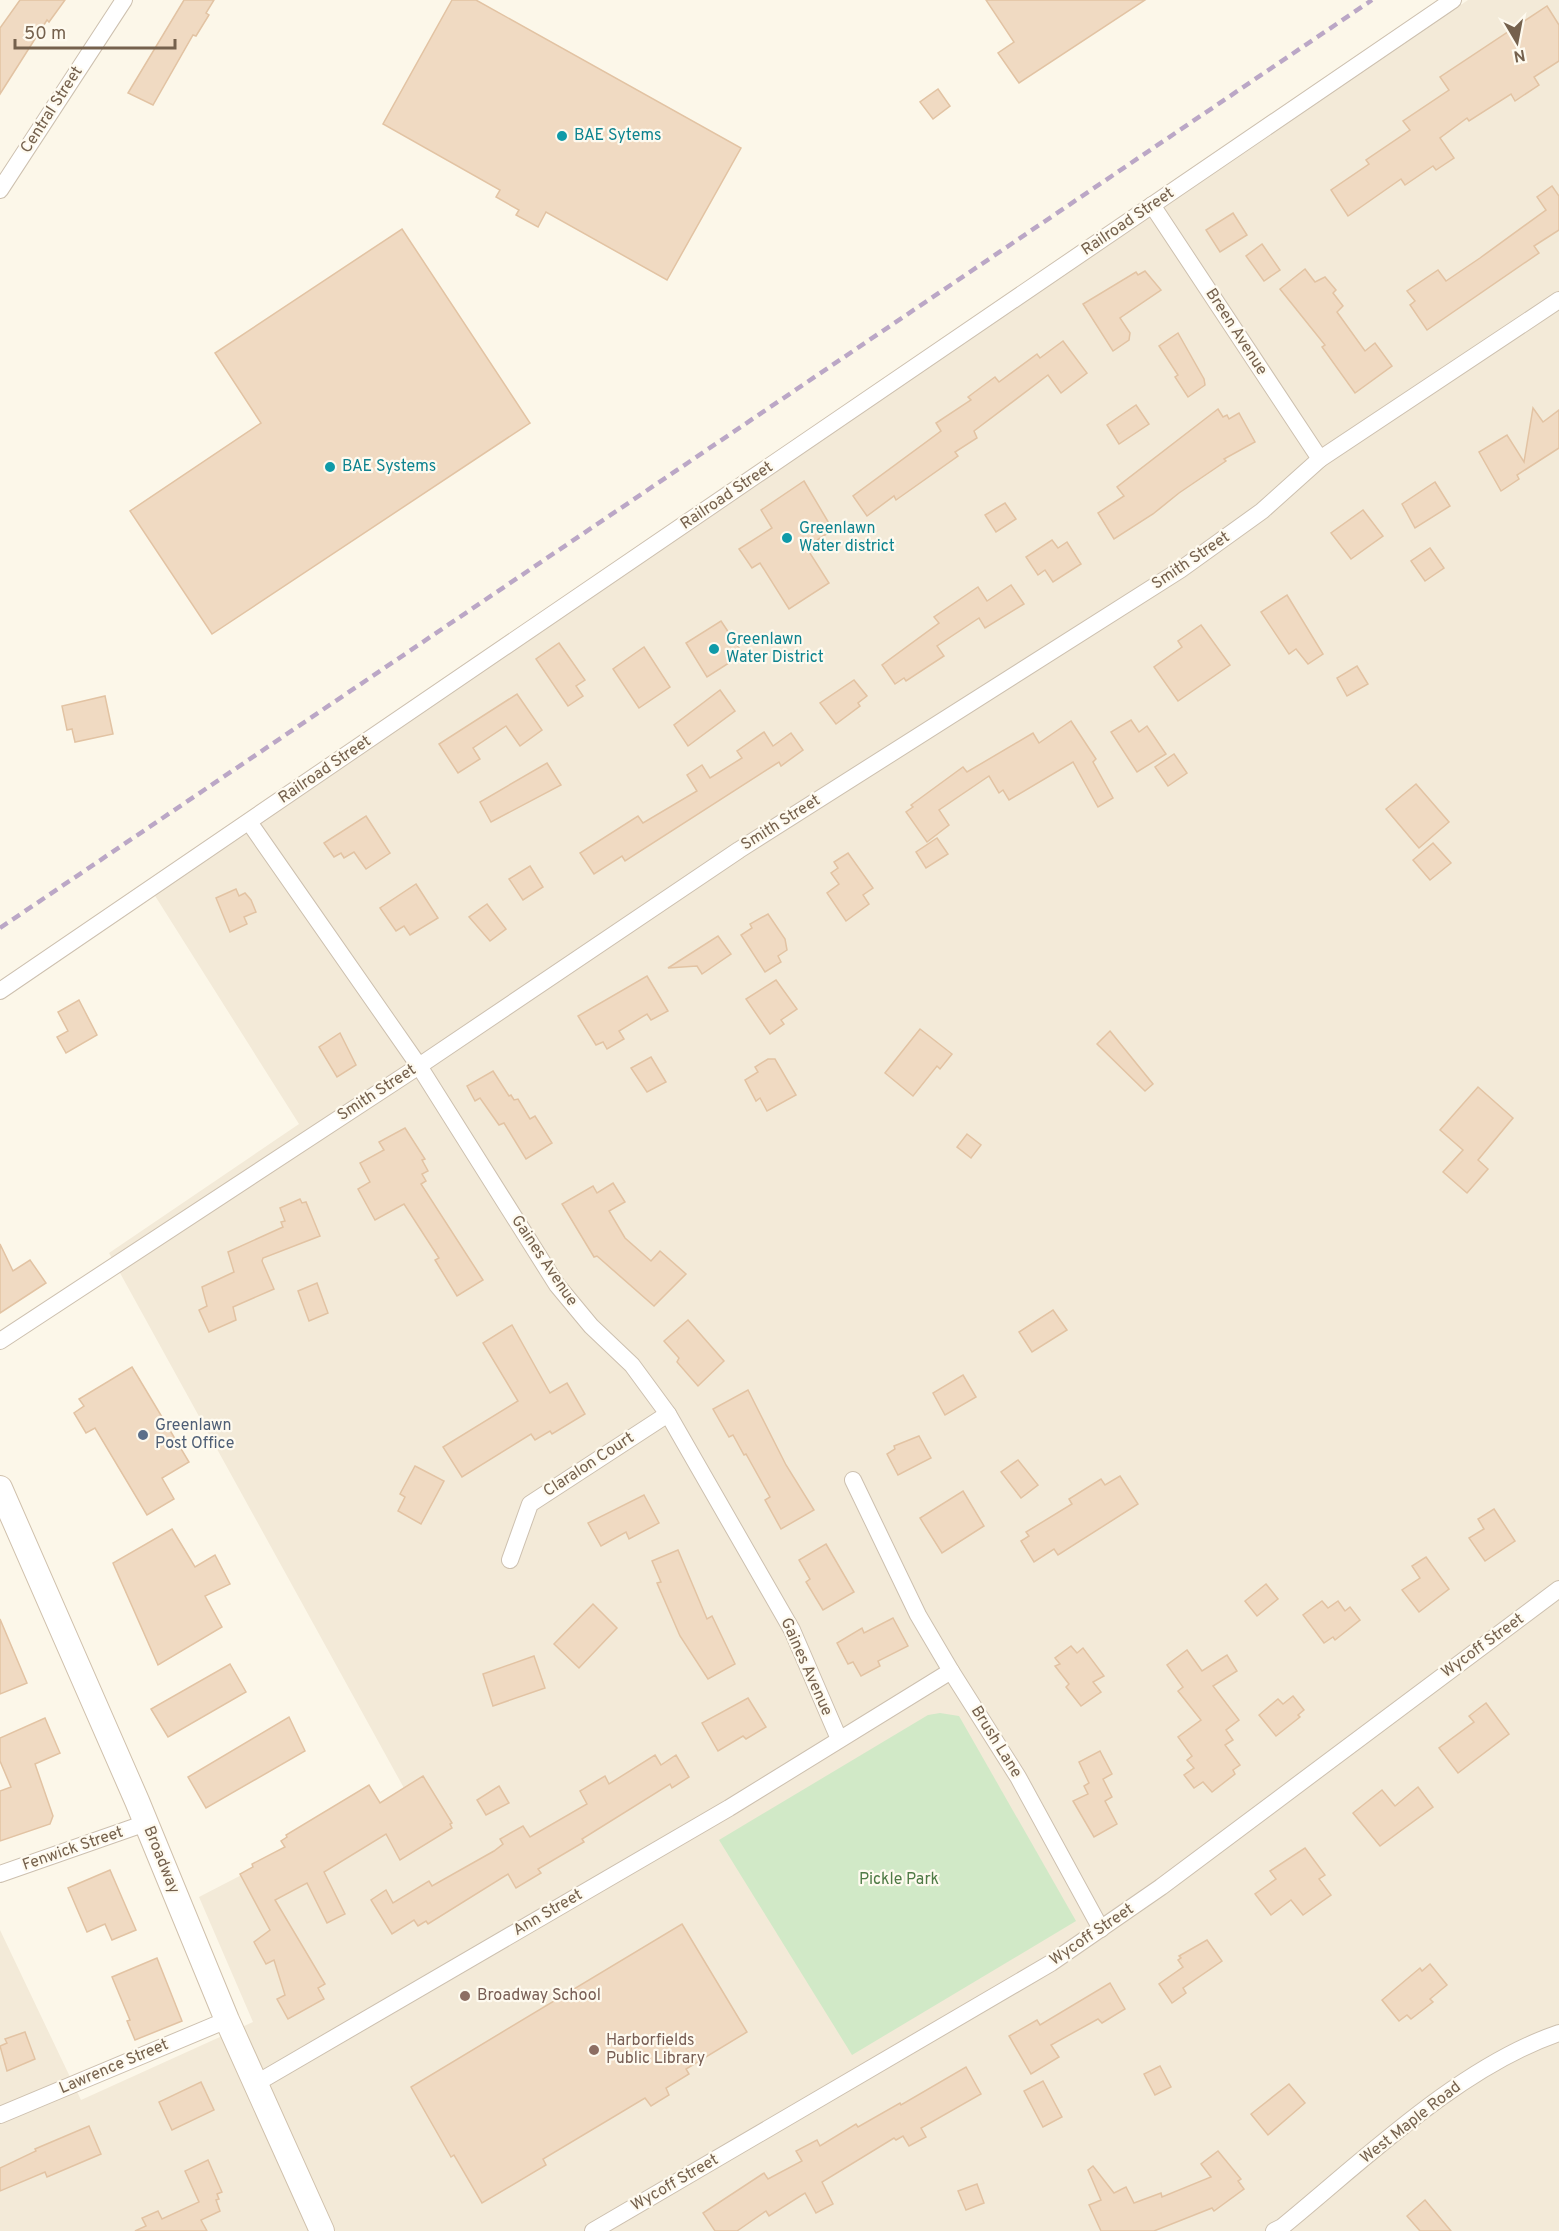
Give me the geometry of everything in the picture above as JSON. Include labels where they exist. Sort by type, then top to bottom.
[{"type":"main road","name":"Broadway","points":[[0,1488],[146,1823],[227,2020],[322,2231]]},
{"type":"street","name":"Central Street","points":[[0,190],[124,0]]},
{"type":"street","name":"Railroad Street","points":[[0,992],[1453,0]]},
{"type":"street","name":"Breen Avenue","points":[[1152,205],[1320,459]]},
{"type":"street","name":"Smith Street","points":[[0,1341],[419,1066],[739,850],[1180,570],[1262,511],[1320,459],[1559,300]]},
{"type":"street","name":"Gaines Avenue","points":[[249,822],[419,1066],[557,1285],[591,1326],[632,1365],[668,1414],[792,1630],[839,1739]]},
{"type":"street","name":"Claralon Court","points":[[510,1560],[530,1504],[668,1414]]},
{"type":"street","name":"Brush Lane","points":[[853,1480],[918,1615],[1018,1777],[1101,1929]]},
{"type":"street","name":"Wycoff Street","points":[[593,2231],[1051,1963],[1101,1929],[1559,1589]]},
{"type":"street","points":[[839,1739],[951,1671]]},
{"type":"street","name":"Ann Street","points":[[255,2084],[729,1808],[839,1739]]},
{"type":"street","name":"Fenwick Street","points":[[0,1874],[146,1823]]},
{"type":"street","name":"Lawrence Street","points":[[0,2115],[227,2020]]},
{"type":"street","name":"West Maple Road","points":[[1274,2231],[1478,2071],[1536,2041],[1559,2033]]},
{"type":"shaded area","points":[[1468,0],[1559,0],[1559,2231],[0,2231],[0,1930],[81,2100],[253,2022],[199,1897],[405,1790],[109,1253],[299,1124],[152,891]]},
{"type":"green space","name":"Pickle Park","points":[[940,1713],[959,1716],[1076,1921],[852,2055],[719,1840],[928,1715]]},
{"type":"building","points":[[20,0],[65,0],[49,22],[47,20],[0,94],[0,28]]},
{"type":"building","points":[[184,0],[214,0],[206,13],[209,15],[196,36],[193,35],[153,105],[128,93]]},
{"type":"building","name":"BAE Sytems","points":[[452,0],[476,0],[741,148],[667,280],[546,212],[538,227],[516,215],[519,210],[496,197],[500,190],[383,124]]},
{"type":"building","points":[[986,0],[1145,0],[1019,83],[998,53],[1014,42]]},
{"type":"building","points":[[1547,6],[1559,25],[1559,61],[1534,77],[1539,85],[1515,101],[1511,94],[1469,121],[1467,118],[1440,138],[1454,158],[1436,170],[1433,166],[1405,185],[1401,179],[1348,216],[1331,190],[1369,164],[1366,160],[1410,130],[1403,121],[1449,90],[1440,77]]},
{"type":"building","points":[[938,89],[950,106],[933,119],[920,102]]},
{"type":"building","points":[[1552,186],[1559,196],[1559,230],[1534,246],[1539,253],[1427,330],[1410,305],[1415,301],[1407,291],[1438,270],[1446,281],[1480,258],[1546,210],[1537,197]]},
{"type":"building","points":[[1233,213],[1247,235],[1220,252],[1206,230]]},
{"type":"building","name":"BAE Systems","points":[[402,229],[530,423],[212,634],[130,511],[261,423],[215,353]]},
{"type":"building","points":[[1262,244],[1280,270],[1264,281],[1246,256]]},
{"type":"building","points":[[1305,269],[1315,282],[1325,277],[1336,290],[1333,293],[1343,306],[1337,312],[1365,351],[1375,343],[1392,366],[1355,393],[1322,347],[1325,345],[1280,289]]},
{"type":"building","points":[[1145,271],[1161,290],[1120,318],[1130,333],[1129,340],[1113,351],[1083,304],[1136,272],[1138,275]]},
{"type":"building","points":[[1178,333],[1204,379],[1205,385],[1188,397],[1175,377],[1178,375],[1159,346]]},
{"type":"building","points":[[1063,341],[1087,373],[1061,393],[1048,375],[974,431],[977,438],[955,452],[958,456],[896,500],[894,496],[867,516],[853,496],[941,431],[936,423],[971,400],[968,397],[995,377],[999,382],[1037,354],[1040,358]]},
{"type":"building","points":[[1136,405],[1149,424],[1119,444],[1107,425]]},
{"type":"building","points":[[1533,408],[1543,422],[1559,410],[1559,448],[1517,475],[1519,479],[1501,491],[1479,452],[1507,435],[1524,462]]},
{"type":"building","points":[[1218,409],[1223,417],[1227,415],[1229,419],[1239,413],[1255,442],[1224,459],[1226,461],[1114,539],[1098,513],[1124,496],[1117,487]]},
{"type":"building","name":"Greenlawn Water district","points":[[804,481],[833,530],[806,547],[829,583],[789,609],[760,563],[752,568],[739,549],[772,528],[761,510]]},
{"type":"building","points":[[1435,482],[1450,506],[1415,528],[1402,504]]},
{"type":"building","points":[[1005,503],[1016,519],[996,532],[985,515]]},
{"type":"building","points":[[1363,510],[1383,536],[1351,559],[1331,533]]},
{"type":"building","points":[[1052,540],[1058,548],[1067,542],[1081,564],[1053,582],[1045,570],[1038,575],[1026,557]]},
{"type":"building","points":[[1430,548],[1444,568],[1425,581],[1411,561]]},
{"type":"building","points":[[1011,585],[1024,604],[985,628],[979,618],[937,646],[944,656],[906,681],[904,678],[895,684],[882,665],[939,623],[934,617],[978,587],[987,601]]},
{"type":"building","points":[[1287,595],[1323,654],[1308,664],[1296,649],[1289,654],[1261,612]]},
{"type":"building","name":"Greenlawn Water District","points":[[721,621],[743,654],[707,677],[686,643]]},
{"type":"building","points":[[1201,625],[1230,665],[1178,701],[1154,667],[1182,647],[1178,641]]},
{"type":"building","points":[[559,643],[585,680],[576,686],[583,696],[568,706],[536,659]]},
{"type":"building","points":[[644,647],[670,687],[639,708],[613,669]]},
{"type":"building","points":[[1357,666],[1368,684],[1347,696],[1337,678]]},
{"type":"building","points":[[854,680],[867,696],[858,703],[860,706],[836,724],[820,703]]},
{"type":"building","points":[[720,690],[735,711],[688,746],[674,725]]},
{"type":"building","points":[[517,694],[542,730],[520,746],[506,726],[473,748],[480,759],[458,773],[439,744]]},
{"type":"building","points":[[105,696],[113,734],[75,742],[72,729],[67,730],[62,706]]},
{"type":"building","points":[[1131,720],[1139,732],[1147,726],[1166,754],[1137,772],[1111,732]]},
{"type":"building","points":[[1071,721],[1096,759],[1093,762],[1113,798],[1098,807],[1073,762],[1009,800],[1003,790],[999,793],[989,776],[939,810],[949,825],[927,842],[906,812],[913,807],[911,805],[963,767],[967,772],[1033,733],[1039,743]]},
{"type":"building","points":[[764,732],[773,746],[791,733],[803,750],[781,766],[779,762],[625,861],[622,856],[594,874],[580,853],[638,816],[643,823],[697,791],[687,775],[702,765],[710,778],[742,758],[737,751]]},
{"type":"building","points":[[1174,754],[1187,773],[1168,786],[1155,767]]},
{"type":"building","points":[[547,763],[561,785],[491,822],[480,802]]},
{"type":"building","points":[[1416,784],[1449,822],[1419,848],[1386,809]]},
{"type":"building","points":[[366,816],[390,853],[366,869],[354,852],[344,858],[341,853],[334,857],[324,843]]},
{"type":"building","points":[[937,838],[948,854],[926,868],[916,852]]},
{"type":"building","points":[[1433,843],[1451,863],[1430,880],[1413,860]]},
{"type":"building","points":[[848,853],[873,888],[863,895],[869,904],[846,921],[827,893],[839,884],[831,873],[838,868],[834,862]]},
{"type":"building","points":[[530,866],[543,887],[523,900],[509,879]]},
{"type":"building","points":[[416,884],[438,918],[410,935],[404,926],[396,931],[380,908]]},
{"type":"building","points":[[236,889],[239,896],[245,893],[256,912],[244,917],[247,924],[230,932],[216,898]]},
{"type":"building","points":[[487,904],[506,929],[490,941],[469,917]]},
{"type":"building","points":[[768,914],[785,939],[787,950],[778,956],[781,962],[765,972],[741,935],[752,928],[750,924]]},
{"type":"building","points":[[718,936],[731,954],[702,974],[697,966],[668,968]]},
{"type":"building","points":[[647,976],[668,1011],[651,1020],[647,1014],[619,1031],[624,1039],[607,1049],[603,1042],[596,1045],[578,1016]]},
{"type":"building","points":[[776,980],[797,1009],[781,1020],[784,1024],[770,1034],[746,999]]},
{"type":"building","points":[[79,1000],[97,1035],[66,1053],[57,1037],[68,1031],[58,1012]]},
{"type":"building","points":[[920,1029],[952,1054],[940,1069],[937,1066],[913,1096],[885,1073]]},
{"type":"building","points":[[1110,1031],[1153,1084],[1145,1091],[1097,1044]]},
{"type":"building","points":[[340,1033],[356,1065],[337,1077],[319,1047]]},
{"type":"building","points":[[651,1057],[666,1082],[647,1092],[631,1068]]},
{"type":"building","points":[[768,1059],[775,1059],[796,1095],[767,1111],[760,1098],[756,1101],[745,1080],[758,1072],[755,1067]]},
{"type":"building","points":[[493,1071],[509,1096],[511,1095],[514,1100],[518,1099],[530,1119],[535,1116],[552,1143],[526,1159],[504,1123],[499,1125],[480,1098],[475,1101],[467,1086]]},
{"type":"building","points":[[1478,1087],[1513,1118],[1478,1160],[1488,1169],[1467,1193],[1443,1172],[1463,1150],[1440,1130]]},
{"type":"building","points":[[405,1128],[425,1159],[422,1160],[428,1171],[422,1174],[426,1181],[421,1184],[483,1280],[457,1296],[435,1260],[439,1258],[404,1204],[375,1220],[358,1189],[370,1182],[360,1163],[384,1150],[379,1142]]},
{"type":"building","points":[[967,1134],[981,1145],[971,1158],[957,1147]]},
{"type":"building","points":[[613,1183],[625,1202],[609,1211],[625,1238],[651,1261],[660,1251],[686,1274],[654,1306],[597,1256],[594,1257],[562,1204],[593,1186],[597,1193]]},
{"type":"building","points":[[300,1199],[302,1203],[306,1202],[320,1236],[263,1258],[262,1261],[274,1289],[233,1307],[236,1320],[209,1332],[199,1310],[207,1306],[202,1287],[234,1272],[228,1252],[283,1227],[281,1222],[285,1221],[280,1208]]},
{"type":"building","points":[[0,1244],[13,1271],[30,1260],[46,1283],[0,1313]]},
{"type":"building","points":[[317,1283],[328,1313],[309,1321],[298,1291]]},
{"type":"building","points":[[1053,1310],[1067,1330],[1032,1352],[1019,1332]]},
{"type":"building","points":[[688,1320],[724,1361],[698,1386],[677,1362],[679,1358],[664,1341]]},
{"type":"building","points":[[512,1325],[550,1393],[567,1383],[585,1414],[552,1434],[550,1431],[535,1440],[531,1434],[462,1477],[443,1447],[518,1401],[483,1343]]},
{"type":"building","points":[[132,1367],[189,1462],[162,1478],[174,1499],[147,1515],[95,1428],[86,1433],[74,1413],[84,1406],[79,1399]]},
{"type":"building","points":[[963,1375],[976,1397],[945,1415],[933,1393]]},
{"type":"building","points":[[748,1390],[786,1465],[814,1510],[781,1529],[765,1500],[770,1497],[746,1454],[744,1455],[733,1435],[729,1437],[713,1409]]},
{"type":"building","points":[[919,1436],[931,1458],[898,1475],[887,1454],[895,1449],[894,1446]]},
{"type":"building","points":[[1018,1460],[1038,1485],[1021,1498],[1001,1472]]},
{"type":"building","points":[[415,1466],[444,1481],[421,1524],[398,1511],[405,1497],[400,1494]]},
{"type":"building","points":[[1120,1476],[1138,1504],[1058,1555],[1054,1549],[1034,1562],[1021,1541],[1029,1536],[1026,1532],[1072,1504],[1069,1499],[1101,1479],[1105,1485]]},
{"type":"building","points":[[963,1491],[984,1526],[942,1553],[920,1518]]},
{"type":"building","points":[[644,1495],[659,1523],[629,1539],[626,1532],[601,1546],[588,1523]]},
{"type":"building","points":[[1494,1509],[1515,1541],[1485,1561],[1469,1538],[1484,1529],[1478,1519]]},
{"type":"building","points":[[172,1529],[195,1567],[215,1555],[230,1584],[205,1596],[222,1627],[158,1665],[113,1563]]},
{"type":"building","points":[[826,1544],[854,1592],[823,1610],[806,1582],[810,1579],[799,1560]]},
{"type":"building","points":[[678,1550],[707,1619],[712,1616],[735,1664],[708,1679],[680,1636],[657,1583],[661,1582],[652,1561]]},
{"type":"building","points":[[1426,1557],[1449,1589],[1419,1612],[1402,1590],[1420,1578],[1412,1566]]},
{"type":"building","points":[[1266,1584],[1278,1599],[1257,1616],[1245,1601]]},
{"type":"building","points":[[1322,1601],[1328,1608],[1338,1601],[1345,1611],[1350,1607],[1360,1620],[1335,1640],[1333,1637],[1324,1643],[1303,1615]]},
{"type":"building","points":[[593,1604],[617,1628],[579,1668],[554,1644]]},
{"type":"building","points":[[893,1618],[908,1646],[878,1661],[880,1666],[861,1676],[853,1662],[848,1664],[837,1643],[862,1628],[864,1633]]},
{"type":"building","points":[[0,1619],[27,1683],[0,1694]]},
{"type":"building","points":[[1071,1646],[1077,1653],[1083,1648],[1104,1676],[1093,1682],[1101,1692],[1081,1706],[1066,1687],[1069,1684],[1055,1666],[1060,1664],[1055,1658]]},
{"type":"building","points":[[1187,1650],[1202,1671],[1227,1655],[1237,1671],[1213,1686],[1239,1720],[1226,1730],[1233,1740],[1225,1745],[1240,1765],[1233,1770],[1235,1774],[1212,1792],[1203,1782],[1194,1788],[1184,1775],[1194,1768],[1187,1760],[1192,1756],[1178,1737],[1201,1720],[1178,1691],[1183,1687],[1167,1665]]},
{"type":"building","points":[[534,1656],[545,1688],[493,1706],[483,1674]]},
{"type":"building","points":[[230,1664],[246,1692],[168,1737],[151,1709]]},
{"type":"building","points":[[1293,1696],[1304,1710],[1298,1715],[1300,1717],[1276,1736],[1259,1715],[1278,1699],[1283,1704]]},
{"type":"building","points":[[748,1698],[766,1727],[746,1739],[743,1736],[718,1751],[702,1723]]},
{"type":"building","points":[[1486,1703],[1509,1734],[1458,1773],[1439,1748],[1474,1722],[1469,1716]]},
{"type":"building","points":[[289,1717],[305,1751],[206,1808],[188,1777]]},
{"type":"building","points":[[45,1718],[60,1753],[35,1764],[53,1816],[50,1824],[0,1841],[0,1791],[11,1787],[0,1761],[0,1738]]},
{"type":"building","points":[[1100,1751],[1112,1774],[1103,1779],[1112,1797],[1105,1801],[1117,1824],[1094,1837],[1073,1801],[1088,1794],[1084,1786],[1089,1783],[1079,1762]]},
{"type":"building","points":[[655,1755],[661,1765],[676,1755],[689,1777],[672,1788],[670,1784],[582,1839],[584,1842],[538,1869],[541,1873],[516,1888],[508,1874],[428,1924],[426,1921],[418,1926],[414,1920],[392,1934],[371,1900],[386,1890],[393,1903],[429,1881],[432,1886],[494,1851],[503,1844],[500,1839],[523,1826],[530,1837],[587,1804],[580,1791],[605,1776],[609,1784]]},
{"type":"building","points":[[423,1776],[452,1823],[450,1824],[452,1828],[400,1860],[386,1834],[324,1872],[345,1914],[327,1923],[307,1883],[275,1900],[325,1984],[318,1988],[324,1999],[288,2019],[277,1999],[285,1995],[274,1960],[266,1964],[254,1942],[270,1930],[240,1874],[253,1867],[252,1864],[285,1847],[281,1841],[287,1837],[286,1835],[369,1785],[380,1803]]},
{"type":"building","points":[[499,1786],[509,1803],[486,1815],[477,1800]]},
{"type":"building","points":[[1418,1787],[1433,1807],[1380,1846],[1353,1813],[1382,1790],[1395,1806]]},
{"type":"building","points":[[1305,1848],[1325,1875],[1319,1879],[1331,1895],[1303,1915],[1291,1900],[1271,1915],[1255,1894],[1276,1879],[1270,1871]]},
{"type":"building","points":[[110,1870],[136,1930],[112,1940],[105,1924],[87,1932],[68,1888]]},
{"type":"building","name":"Harborfields Public Library","points":[[682,1924],[747,2032],[686,2069],[689,2074],[666,2088],[669,2095],[651,2106],[645,2098],[543,2159],[546,2165],[482,2203],[454,2155],[451,2157],[411,2087]]},
{"type":"building","points":[[1207,1940],[1222,1961],[1183,1988],[1186,1993],[1172,2003],[1159,1984],[1183,1967],[1178,1960],[1181,1958],[1179,1956]]},
{"type":"building","points":[[157,1958],[182,2021],[135,2040],[127,2021],[130,2020],[112,1977]]},
{"type":"building","points":[[1430,1964],[1447,1985],[1430,1999],[1433,2002],[1411,2019],[1407,2015],[1399,2021],[1382,2000],[1420,1968],[1422,1971]]},
{"type":"building","points":[[1110,1983],[1125,2009],[1102,2023],[1098,2019],[1051,2045],[1059,2057],[1031,2074],[1009,2036],[1037,2020],[1040,2025]]},
{"type":"building","points":[[25,2032],[35,2059],[7,2071],[0,2046],[7,2043],[5,2039]]},
{"type":"building","points":[[1160,2066],[1171,2087],[1155,2095],[1144,2074]]},
{"type":"building","points":[[966,2067],[981,2094],[921,2128],[926,2137],[909,2146],[903,2136],[896,2140],[894,2138],[822,2182],[833,2204],[816,2213],[805,2193],[769,2216],[766,2211],[737,2231],[715,2231],[703,2213],[764,2173],[768,2179],[802,2161],[796,2151],[817,2140],[820,2146],[856,2124],[858,2127],[900,2103],[901,2105]]},
{"type":"building","points":[[1043,2081],[1062,2117],[1043,2127],[1024,2091]]},
{"type":"building","points":[[201,2082],[214,2110],[172,2130],[159,2102]]},
{"type":"building","points":[[1289,2084],[1305,2103],[1268,2135],[1251,2114]]},
{"type":"building","points":[[89,2126],[101,2154],[47,2177],[45,2172],[0,2191],[0,2168],[36,2151],[35,2149]]},
{"type":"building","points":[[1218,2151],[1241,2179],[1238,2181],[1244,2189],[1214,2211],[1212,2208],[1154,2231],[1101,2231],[1089,2205],[1101,2200],[1088,2170],[1093,2166],[1114,2193],[1126,2187],[1134,2203],[1161,2193],[1162,2197],[1211,2177],[1201,2164]]},
{"type":"building","points":[[208,2160],[222,2192],[217,2194],[219,2199],[216,2200],[220,2211],[201,2220],[207,2231],[135,2231],[146,2226],[142,2218],[158,2211],[162,2219],[199,2202],[185,2171]]},
{"type":"building","points":[[977,2184],[984,2203],[966,2210],[958,2191]]},
{"type":"building","points":[[1425,2200],[1451,2231],[1420,2231],[1407,2216]]},
{"type":"railway","points":[[0,928],[1372,0]]},
{"type":"place","name":"BAE Sytems","points":[[562,136]]},
{"type":"place","name":"BAE Systems","points":[[330,467]]},
{"type":"place","name":"Greenlawn Water district","points":[[787,538]]},
{"type":"place","name":"Greenlawn Water District","points":[[714,649]]},
{"type":"place","name":"Greenlawn Post Office","points":[[143,1435]]},
{"type":"place","name":"Broadway School","points":[[465,1996]]},
{"type":"place","name":"Harborfields Public Library","points":[[594,2050]]}]
